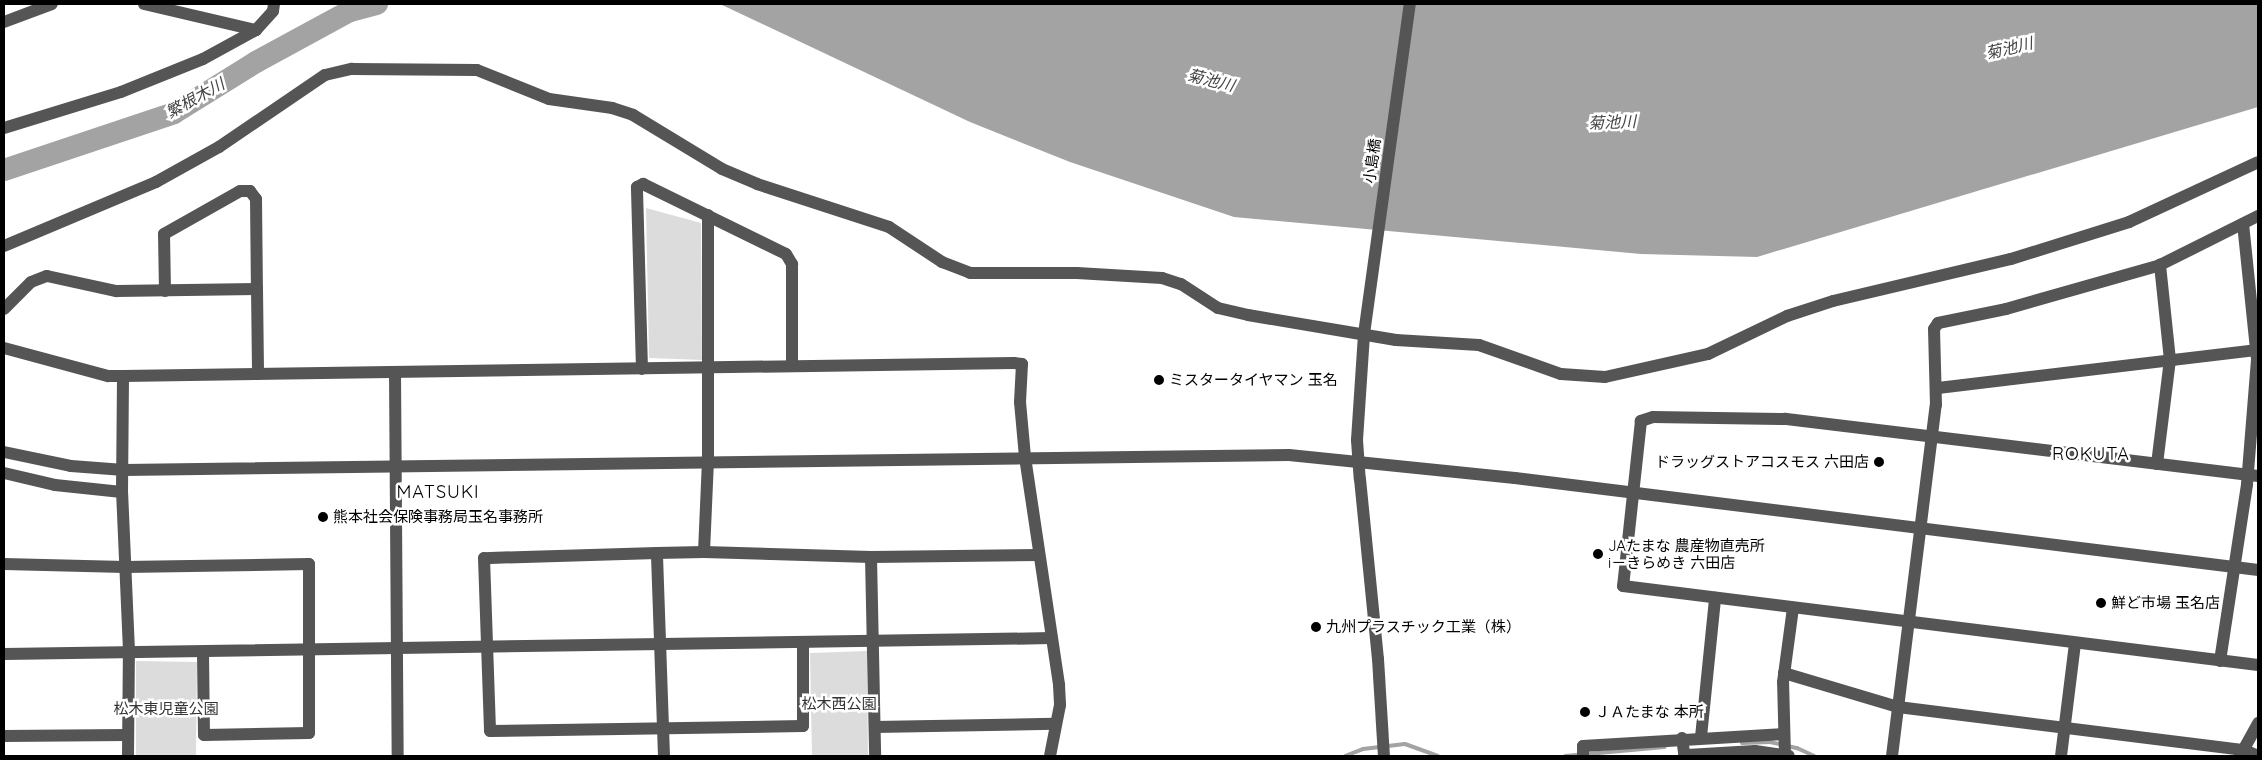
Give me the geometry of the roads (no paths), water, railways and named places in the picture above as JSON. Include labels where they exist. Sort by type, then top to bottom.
[{"type":"street","points":[[4,22],[52,4]]},
{"type":"street","points":[[144,4],[256,30]]},
{"type":"street","points":[[4,128],[121,92],[203,59],[256,30],[273,12],[274,4]]},
{"type":"street","name":"小島橋","points":[[1384,754],[1378,659],[1357,440],[1365,328],[1410,4]]},
{"type":"street","points":[[4,246],[156,182],[219,147],[325,75],[352,69],[477,70],[549,99],[612,108],[633,116],[722,169],[757,184],[883,224],[942,262],[970,273],[1077,273],[1162,278],[1181,284],[1218,308],[1365,328],[1396,340],[1480,345],[1561,374],[1605,377],[1662,366],[1726,347],[1787,316],[1833,301],[2011,259],[2129,222],[2258,162]]},
{"type":"street","points":[[642,369],[637,187],[643,184],[786,254],[792,264],[792,366]]},
{"type":"street","points":[[165,291],[164,234],[240,191],[250,191],[256,199],[258,374]]},
{"type":"street","points":[[704,552],[708,462],[708,215]]},
{"type":"street","points":[[1892,756],[1907,623],[1938,388],[1934,329],[1938,323],[2006,309],[2160,265],[2258,216]]},
{"type":"street","points":[[2220,661],[2232,567],[2253,476],[2257,359],[2253,266],[2243,224]]},
{"type":"street","points":[[2157,464],[2170,360],[2160,265]]},
{"type":"street","points":[[4,309],[31,282],[47,276],[116,291],[257,289]]},
{"type":"street","points":[[4,348],[108,376],[1022,364],[1025,457],[1060,705],[1050,756]]},
{"type":"street","points":[[1938,388],[2256,350]]},
{"type":"street","points":[[395,373],[398,756]]},
{"type":"street","points":[[123,376],[124,470],[122,492],[129,651],[128,756]]},
{"type":"street","points":[[2253,476],[1933,435],[1784,420],[1653,417],[1641,421],[1623,586],[2075,644],[2258,665]]},
{"type":"street","points":[[4,452],[71,466],[124,470],[1289,455],[1505,477],[1633,495],[2258,570]]},
{"type":"street","points":[[4,473],[55,485],[122,492]]},
{"type":"street","points":[[802,643],[803,726],[663,730],[490,731],[489,648],[484,558],[704,552],[871,557],[1039,555]]},
{"type":"street","points":[[657,553],[662,646],[664,756]]},
{"type":"street","points":[[871,557],[875,756]]},
{"type":"street","points":[[4,564],[125,567],[309,564],[309,733],[204,735],[203,652]]},
{"type":"street","points":[[1700,737],[1715,598]]},
{"type":"street","points":[[1785,748],[1784,673],[1792,608]]},
{"type":"street","points":[[4,654],[662,646],[1052,638]]},
{"type":"street","points":[[2061,756],[2075,644]]},
{"type":"street","points":[[1784,673],[1898,707],[2065,727],[2258,756]]},
{"type":"street","points":[[2242,753],[2258,722]]},
{"type":"street","points":[[875,727],[1055,724]]},
{"type":"street","points":[[4,736],[127,735]]},
{"type":"street","points":[[1583,754],[1583,746],[1683,744],[1700,737],[1785,748]]},
{"type":"street","points":[[1683,744],[1687,755],[1785,748]]},
{"type":"water","name":"菊池川","points":[[720,4],[2258,4],[2258,107],[1757,257],[1641,254],[1234,217],[1070,162],[970,122]]},
{"type":"waterway","name":"繁根木川","points":[[4,170],[174,113],[256,62],[350,11],[377,4]]},
{"type":"waterway","points":[[1742,743],[1770,742],[1797,748],[1814,756]]},
{"type":"waterway","points":[[1345,756],[1363,749],[1405,744],[1438,756]]},
{"type":"waterway","points":[[1565,756],[1665,747]]},
{"type":"place","name":"ミスタータイヤマン 玉名","points":[[1159,380]]},
{"type":"place","name":"ドラッグストアコスモス 六田店","points":[[1879,462]]},
{"type":"place","name":"熊本社会保険事務局玉名事務所","points":[[323,517]]},
{"type":"place","name":"JAたまな 農産物直売所 i－きらめき 六田店","points":[[1598,554]]},
{"type":"place","name":"鮮ど市場 玉名店","points":[[2101,603]]},
{"type":"place","name":"九州プラスチック工業（株）","points":[[1316,627]]},
{"type":"place","name":"ＪＡたまな 本所","points":[[1585,712]]},
{"type":"district","name":"ROKUTA","points":[[2091,454]]},
{"type":"district","name":"MATSUKI","points":[[438,492]]},
{"type":"park label","name":"松木西公園","points":[[839,704]]},
{"type":"park label","name":"松木東児童公園","points":[[166,709]]}]
